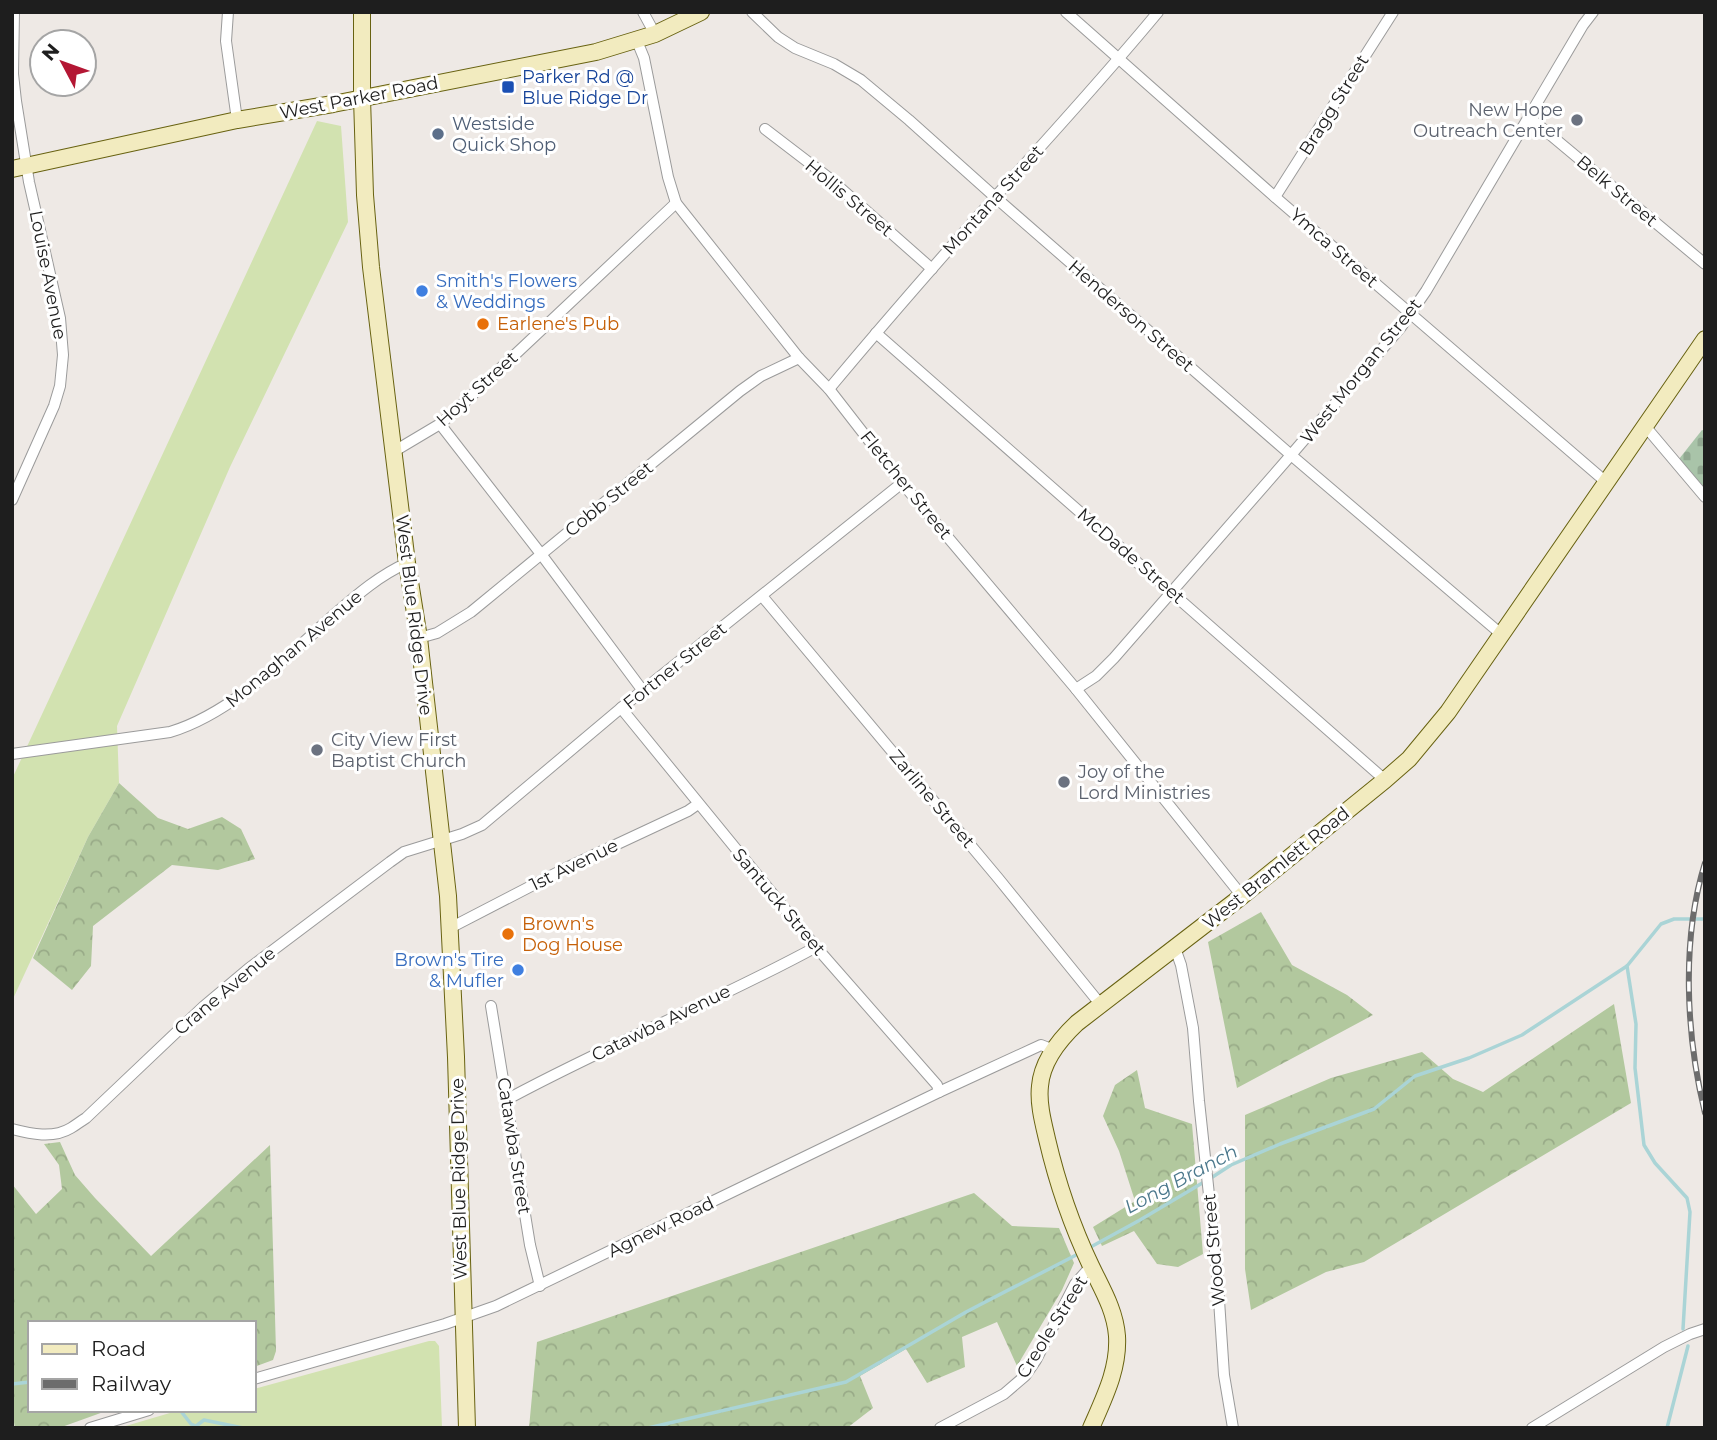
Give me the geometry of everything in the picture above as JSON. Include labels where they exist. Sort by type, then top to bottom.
[{"type":"street","name":"Louise Avenue","points":[[12,500],[54,406],[60,386],[63,355],[60,318],[29,182],[20,168],[13,74],[14,12]]},
{"type":"street","points":[[228,12],[226,41],[237,120]]},
{"type":"street","name":"West Blue Ridge Drive","points":[[362,12],[365,195],[370,267],[407,564],[419,638],[450,928],[467,1428]]},
{"type":"street","points":[[643,12],[655,34]]},
{"type":"street","name":"West Parker Road","points":[[20,168],[237,120],[333,104],[596,52],[637,41],[701,12]]},
{"type":"street","name":"Henderson Street","points":[[752,12],[778,37],[795,48],[834,64],[861,80],[1291,455],[1501,634]]},
{"type":"street","name":"Ymca Street","points":[[1066,12],[1275,197],[1606,482]]},
{"type":"street","name":"Montana Street","points":[[829,389],[1158,12]]},
{"type":"street","name":"Bragg Street","points":[[1275,197],[1393,12]]},
{"type":"street","name":"West Morgan Street","points":[[1076,689],[1096,676],[1401,327],[1426,291],[1593,12]]},
{"type":"street","name":"Fletcher Street","points":[[637,41],[644,58],[667,177],[676,203],[799,358],[829,389],[902,483],[1076,689],[1242,896]]},
{"type":"street","name":"Belk Street","points":[[1529,117],[1705,264]]},
{"type":"street","name":"Hollis Street","points":[[765,129],[829,178],[932,269]]},
{"type":"street","name":"Hoyt Street","points":[[393,452],[440,424],[480,389],[676,203]]},
{"type":"street","name":"McDade Street","points":[[876,333],[1385,780]]},
{"type":"street","name":"West Bramlett Road","points":[[1091,1428],[1113,1373],[1116,1334],[1112,1310],[1079,1235],[1056,1172],[1041,1106],[1040,1086],[1045,1066],[1054,1050],[1064,1035],[1101,1004],[1242,896],[1409,759],[1435,730],[1705,339]]},
{"type":"street","name":"Cobb Street","points":[[419,638],[438,633],[471,612],[740,391],[761,376],[799,358]]},
{"type":"street","points":[[440,424],[643,691]]},
{"type":"street","points":[[1644,426],[1705,497]]},
{"type":"street","name":"Fortner Street","points":[[442,839],[482,825],[643,691],[902,483]]},
{"type":"street","name":"Monaghan Avenue","points":[[12,754],[170,733],[197,722],[235,700],[360,593],[390,571],[407,564]]},
{"type":"street","name":"Zarline Street","points":[[761,596],[1101,1004]]},
{"type":"street","name":"Santuck Street","points":[[621,709],[816,947],[937,1085],[939,1092]]},
{"type":"street","name":"1st Avenue","points":[[450,928],[531,885],[698,804]]},
{"type":"street","name":"Crane Avenue","points":[[12,1129],[52,1135],[70,1129],[86,1118],[204,1006],[248,970],[404,852],[442,839]]},
{"type":"street","name":"Catawba Avenue","points":[[506,1100],[816,947]]},
{"type":"street","name":"Wood Street","points":[[1175,948],[1181,965],[1193,1028],[1217,1270],[1224,1375],[1233,1428]]},
{"type":"street","name":"Catawba Street","points":[[491,1006],[530,1245],[540,1286]]},
{"type":"street","name":"Agnew Road","points":[[256,1378],[496,1306],[1041,1045],[1054,1050]]},
{"type":"street","name":"Creole Street","points":[[940,1428],[1004,1394],[1025,1376],[1075,1284],[1090,1262]]},
{"type":"street","points":[[1532,1428],[1664,1347],[1705,1329]]},
{"type":"street","points":[[90,1428],[142,1412]]},
{"type":"green space","points":[[317,121],[341,126],[348,222],[230,467],[117,726],[119,783],[88,837],[12,1001],[12,779]]},
{"type":"green space","points":[[1702,430],[1705,431],[1705,489],[1679,459]]},
{"type":"green space","points":[[119,783],[158,818],[188,829],[222,817],[241,829],[255,859],[218,870],[172,865],[93,926],[91,966],[72,990],[33,958],[88,837]]},
{"type":"green space","points":[[1261,912],[1292,965],[1347,995],[1373,1015],[1237,1088],[1208,942]]},
{"type":"green space","points":[[1614,1004],[1631,1103],[1364,1262],[1326,1272],[1251,1310],[1245,1269],[1245,1115],[1331,1078],[1422,1052],[1453,1079],[1483,1092]]},
{"type":"green space","points":[[1137,1070],[1145,1108],[1192,1124],[1203,1254],[1178,1267],[1157,1264],[1134,1231],[1102,1246],[1093,1227],[1135,1201],[1119,1151],[1103,1116],[1115,1085]]},
{"type":"green space","points":[[60,1142],[75,1175],[151,1256],[270,1145],[276,1351],[273,1360],[256,1366],[256,1321],[28,1321],[28,1412],[103,1412],[59,1428],[15,1428],[12,1411],[12,1184],[36,1214],[62,1189],[59,1165],[44,1144]]},
{"type":"green space","points":[[974,1193],[1012,1226],[1059,1228],[1074,1263],[1062,1290],[1017,1366],[997,1322],[962,1337],[965,1367],[927,1383],[906,1349],[860,1376],[873,1408],[847,1428],[529,1428],[537,1342]]},
{"type":"green space","points":[[435,1341],[439,1346],[442,1428],[119,1428],[173,1412],[256,1412],[256,1388]]},
{"type":"waterway","name":"Long Branch","points":[[1211,1178],[1231,1165],[1280,1144],[1374,1109],[1415,1076],[1469,1058],[1522,1035],[1627,966],[1661,924],[1674,919],[1705,919]]},
{"type":"waterway","points":[[1627,966],[1636,1024],[1635,1068],[1644,1145],[1655,1163],[1687,1198],[1690,1212],[1683,1329]]},
{"type":"waterway","name":"Long Branch","points":[[1087,1249],[1204,1182]]},
{"type":"waterway","name":"Long Branch","points":[[648,1428],[846,1382],[966,1312],[1080,1253]]},
{"type":"waterway","points":[[1667,1428],[1688,1346]]},
{"type":"waterway","points":[[12,1384],[28,1382]]},
{"type":"waterway","points":[[182,1412],[196,1426],[204,1420],[243,1428]]},
{"type":"railway","points":[[1705,863],[1697,893],[1689,956],[1690,1020],[1705,1113]]},
{"type":"place","name":"Parker Rd @ Blue Ridge Dr","points":[[508,87]]},
{"type":"place","name":"New Hope Outreach Center","points":[[1577,120]]},
{"type":"place","name":"Westside Quick Shop","points":[[438,134]]},
{"type":"place","name":"Smith's Flowers & Weddings","points":[[422,291]]},
{"type":"place","name":"Earlene's Pub","points":[[483,324]]},
{"type":"place","name":"City View First Baptist Church","points":[[317,750]]},
{"type":"place","name":"Joy of the Lord Ministries","points":[[1064,782]]},
{"type":"place","name":"Brown's Dog House","points":[[508,934]]},
{"type":"place","name":"Brown's Tire & Mufler","points":[[518,970]]}]
